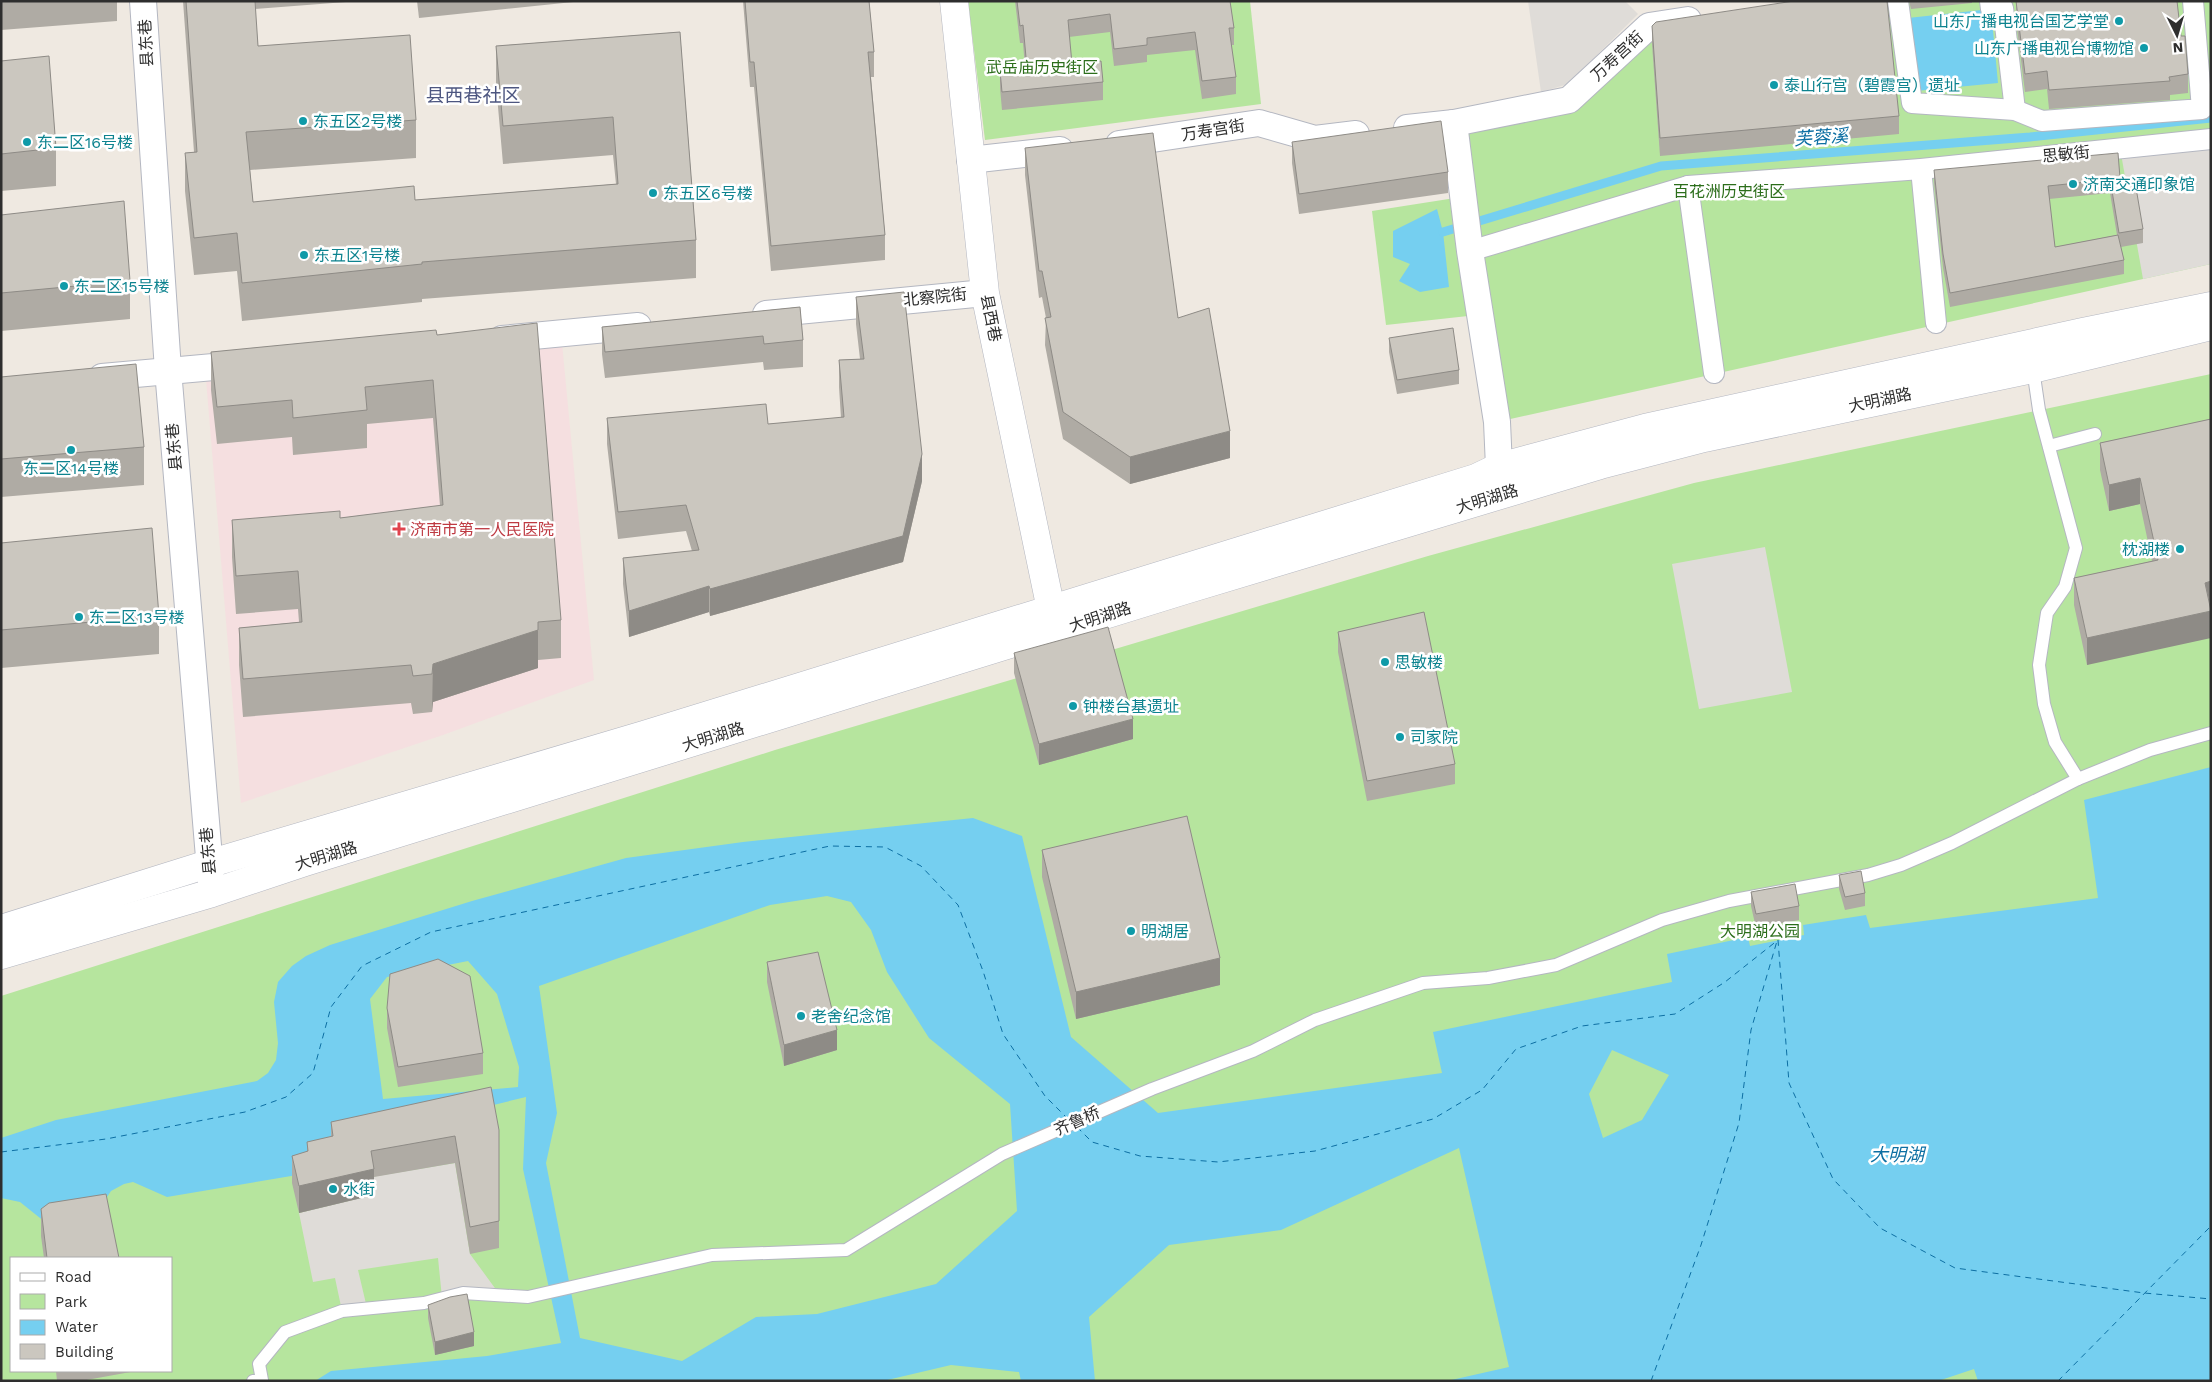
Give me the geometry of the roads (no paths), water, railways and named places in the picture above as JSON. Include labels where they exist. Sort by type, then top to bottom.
[{"type":"main road","name":"县西巷","points":[[954,1],[985,293],[1053,619]]},
{"type":"main road","name":"大明湖路","points":[[1,955],[212,893],[1053,619],[1476,478],[1499,467],[1645,428],[2083,332],[2211,306]]},
{"type":"main road","name":"大明湖路","points":[[1,929],[208,864],[644,735],[1600,465],[1704,438],[2033,369],[2211,326]]},
{"type":"street","name":"县东巷","points":[[143,1],[168,370],[208,864],[212,893]]},
{"type":"street","points":[[1898,1],[1912,103],[2014,110],[2042,121],[2202,110],[2194,1]]},
{"type":"street","points":[[1990,1],[1991,9],[2003,8],[2014,110]]},
{"type":"street","name":"万寿宫街","points":[[970,160],[1092,147],[1259,123],[1315,139],[1454,123],[1569,100],[1649,26],[1708,17]]},
{"type":"street","points":[[1454,123],[1470,247],[1497,422],[1499,467]]},
{"type":"street","name":"思敏街","points":[[1470,247],[1688,186],[1921,169],[2211,139]]},
{"type":"street","points":[[1921,169],[1936,323]]},
{"type":"street","points":[[1688,186],[1714,373]]},
{"type":"street","name":"北察院街","points":[[747,316],[985,293]]},
{"type":"street","points":[[479,342],[658,324]]},
{"type":"street","points":[[80,379],[270,362]]},
{"type":"lane","points":[[2033,369],[2039,410],[2076,548],[2065,587],[2047,613],[2039,666],[2044,704],[2054,742],[2078,779]]},
{"type":"lane","points":[[2049,446],[2095,434]]},
{"type":"lane","name":"齐鲁桥","points":[[253,1381],[262,1380],[259,1364],[284,1332],[342,1310],[424,1303],[463,1293],[528,1297],[712,1255],[846,1250],[1002,1154],[1152,1089],[1253,1050],[1308,1024],[1423,983],[1488,978],[1556,964],[1662,920],[1719,904],[1868,875],[1901,865],[1952,843],[2078,779],[2150,750],[2211,733]]},
{"type":"water","points":[[1991,9],[1998,83],[1916,91],[1908,18]]},
{"type":"water","points":[[1437,209],[1443,232],[1449,287],[1420,292],[1399,281],[1410,264],[1393,257],[1393,231]]},
{"type":"water","name":"大明湖","points":[[2211,767],[2211,1381],[1978,1381],[1974,1369],[1938,1381],[1447,1381],[1509,1367],[1459,1148],[1281,1230],[1169,1245],[1089,1317],[1095,1381],[1021,1381],[1019,1372],[951,1365],[883,1381],[315,1381],[331,1371],[487,1356],[561,1343],[523,1169],[526,1097],[386,1131],[303,1174],[167,1197],[133,1182],[124,1184],[111,1191],[99,1209],[45,1222],[20,1202],[1,1198],[1,1138],[56,1120],[257,1081],[268,1073],[276,1060],[278,1043],[274,1002],[278,982],[292,966],[306,956],[330,945],[472,901],[626,858],[743,842],[973,818],[1022,836],[1071,1037],[1158,1113],[1442,1073],[1433,1032],[1672,982],[1667,954],[1748,937],[1750,946],[1804,935],[1803,925],[1866,915],[1870,928],[2098,898],[2084,800]],"holes":[[[827,896],[851,902],[871,930],[887,972],[929,1038],[1010,1104],[1017,1211],[936,1284],[817,1314],[756,1317],[682,1361],[580,1338],[546,1163],[557,1113],[539,986],[770,905]],[[468,961],[497,994],[519,1067],[518,1087],[383,1099],[370,999],[387,977]],[[1612,1050],[1669,1075],[1642,1120],[1603,1138],[1589,1094]]]},
{"type":"waterway","name":"芙蓉溪","points":[[1443,232],[1661,166],[2030,137],[2211,118]]},
{"type":"place","name":"山东广播电视台国艺学堂","points":[[2119,21]]},
{"type":"place","name":"山东广播电视台博物馆","points":[[2144,48]]},
{"type":"place","name":"泰山行宫（碧霞宫）遗址","points":[[1774,85]]},
{"type":"place","name":"东五区2号楼","points":[[303,121]]},
{"type":"place","name":"东二区16号楼","points":[[27,142]]},
{"type":"place","name":"济南交通印象馆","points":[[2073,184]]},
{"type":"place","name":"东五区6号楼","points":[[653,193]]},
{"type":"place","name":"东五区1号楼","points":[[304,255]]},
{"type":"place","name":"东二区15号楼","points":[[64,286]]},
{"type":"place","name":"东二区14号楼","points":[[71,450]]},
{"type":"place","name":"济南市第一人民医院","points":[[399,529]]},
{"type":"place","name":"枕湖楼","points":[[2180,549]]},
{"type":"place","name":"东二区13号楼","points":[[79,617]]},
{"type":"place","name":"思敏楼","points":[[1385,662]]},
{"type":"place","name":"钟楼台基遗址","points":[[1073,706]]},
{"type":"place","name":"司家院","points":[[1400,737]]},
{"type":"place","name":"明湖居","points":[[1131,931]]},
{"type":"place","name":"老舍纪念馆","points":[[801,1016]]},
{"type":"place","name":"水街","points":[[333,1189]]},
{"type":"district","name":"县西巷社区","points":[[473,95]]},
{"type":"park label","name":"武岳庙历史街区","points":[[1042,67]]},
{"type":"park label","name":"百花洲历史街区","points":[[1729,191]]},
{"type":"park label","name":"大明湖公园","points":[[1760,931]]}]
